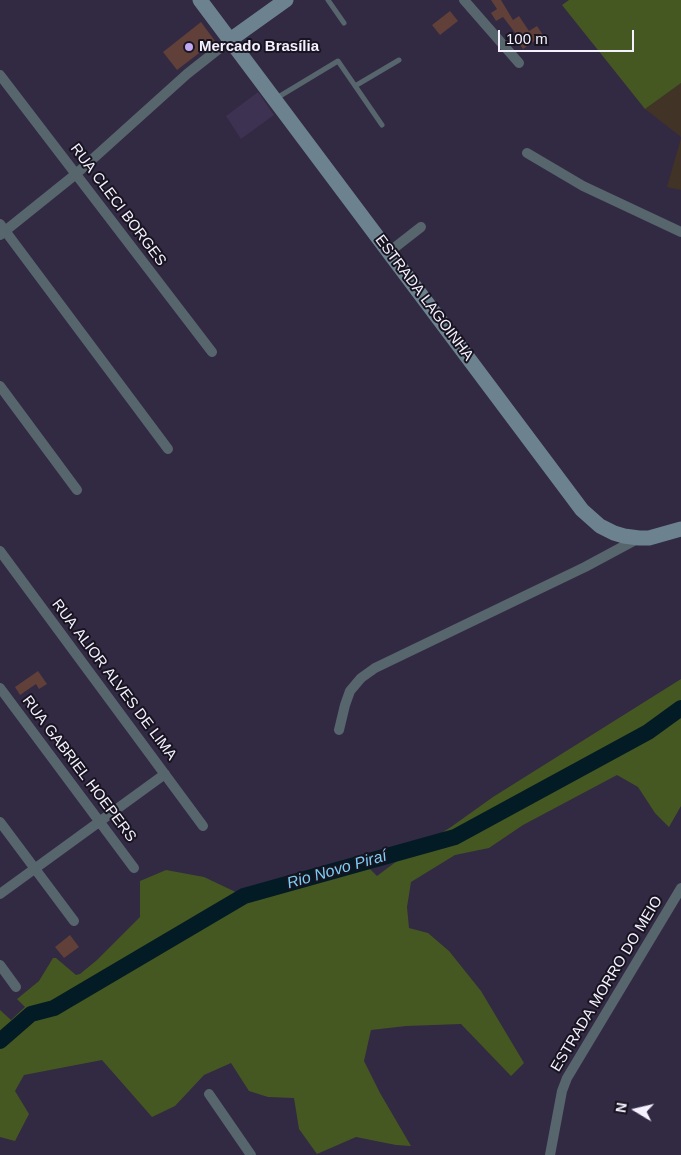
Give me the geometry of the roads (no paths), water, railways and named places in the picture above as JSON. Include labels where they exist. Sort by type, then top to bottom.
[{"type":"main road","name":"ESTRADA LAGOINHA","points":[[200,0],[582,510],[600,526],[614,533],[639,538],[662,536],[681,530]]},
{"type":"main road","points":[[230,40],[286,0]]},
{"type":"street","points":[[464,0],[519,63]]},
{"type":"street","points":[[168,449],[2,230],[76,174],[193,68],[230,40]]},
{"type":"street","name":"RUA CLECI BORGES","points":[[0,76],[212,352]]},
{"type":"street","points":[[527,152],[583,186],[681,232]]},
{"type":"street","points":[[389,252],[421,227]]},
{"type":"street","points":[[0,386],[76,490]]},
{"type":"street","points":[[339,730],[350,692],[361,678],[374,668],[585,567],[639,538]]},
{"type":"street","name":"RUA ALIOR ALVES DE LIMA","points":[[0,551],[203,826]]},
{"type":"street","name":"RUA GABRIEL HOEPERS","points":[[0,688],[134,868]]},
{"type":"street","points":[[0,894],[165,774]]},
{"type":"street","points":[[0,822],[74,921]]},
{"type":"street","name":"ESTRADA MORRO DO MEIO","points":[[550,1155],[562,1091],[567,1078],[681,888]]},
{"type":"street","points":[[0,965],[16,987]]},
{"type":"street","points":[[209,1094],[251,1155]]},
{"type":"lane","points":[[328,0],[344,23]]},
{"type":"lane","points":[[355,86],[399,60]]},
{"type":"lane","points":[[275,100],[338,61],[382,125]]},
{"type":"waterway","name":"Rio Novo Piraí","points":[[0,1041],[31,1014],[54,1008],[244,896],[455,837],[648,732],[681,708]]},
{"type":"place","name":"Mercado Brasília","points":[[189,47]]}]
